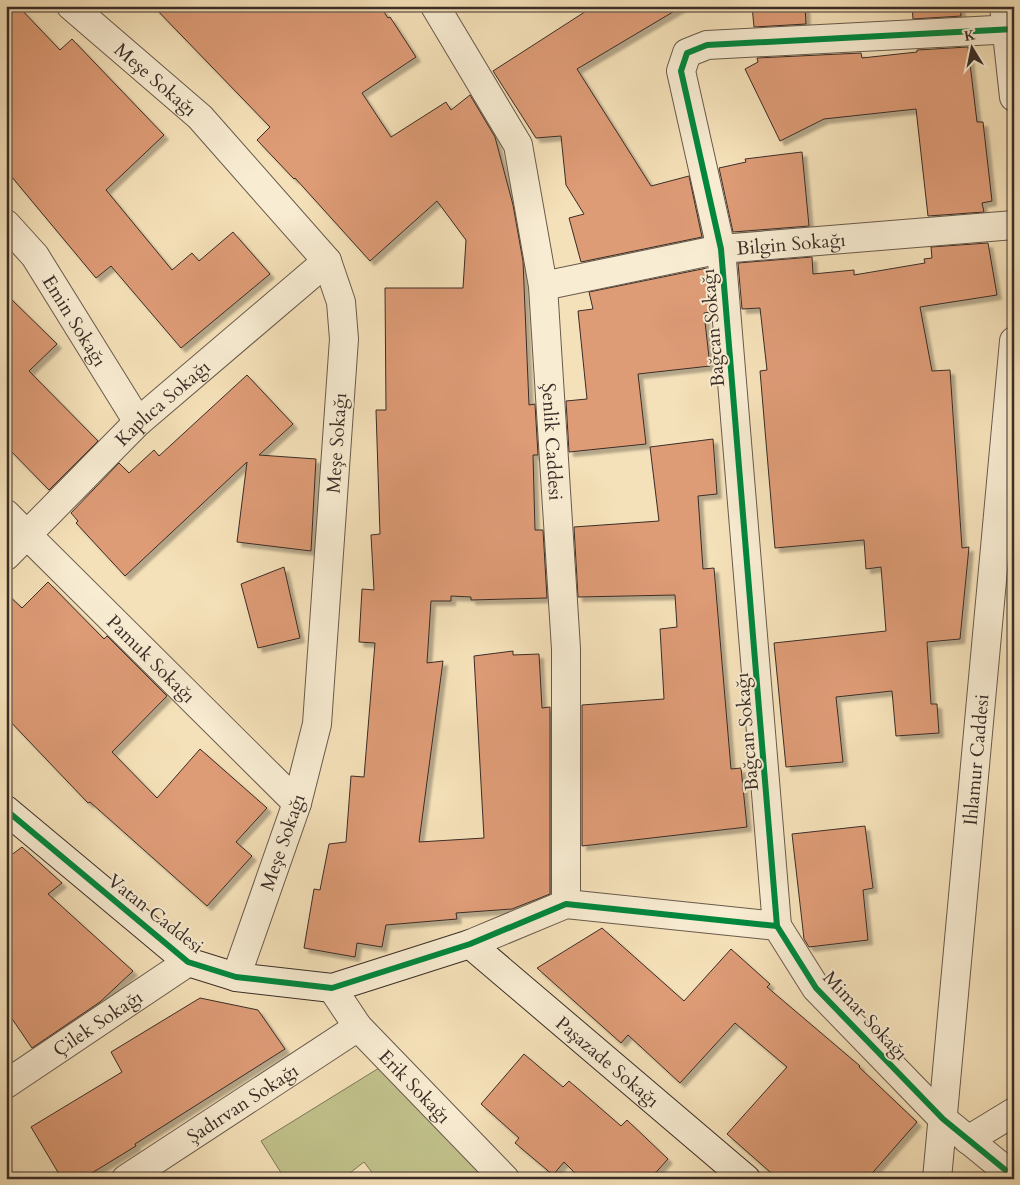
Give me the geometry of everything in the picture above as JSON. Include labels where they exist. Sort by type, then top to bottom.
[{"type":"street","name":"Meşe Sokağı","points":[[71,6],[200,117],[327,261],[341,302],[344,338],[317,724],[297,803],[236,977]]},
{"type":"street","name":"Şenlik Caddesi","points":[[434,6],[518,145],[543,286],[566,649],[566,904]]},
{"type":"street","points":[[1008,22],[1014,98]]},
{"type":"street","name":"Bağcan Sokağı","points":[[777,926],[721,249],[681,71],[688,53],[706,45],[1008,22]]},
{"type":"street","name":"Emin Sokağı","points":[[6,224],[35,256],[138,422]]},
{"type":"street","name":"Bilgin Sokağı","points":[[543,286],[721,249],[1014,225]]},
{"type":"street","name":"Kaplıca Sokağı","points":[[6,556],[138,422],[327,261]]},
{"type":"street","name":"Ihlamur Caddesi","points":[[937,1179],[1014,341]]},
{"type":"street","name":"Pamuk Sokağı","points":[[6,514],[297,803]]},
{"type":"street","name":"Vatan Caddesi","points":[[8,814],[188,962],[236,977],[332,988],[470,944],[566,904]]},
{"type":"street","points":[[566,904],[777,926]]},
{"type":"street","name":"Mimar Sokağı","points":[[777,926],[816,988],[944,1119],[1014,1177]]},
{"type":"street","name":"Paşazade Sokağı","points":[[470,944],[746,1179]]},
{"type":"street","name":"Çilek Sokağı","points":[[6,1084],[188,962]]},
{"type":"street","name":"Erik Sokağı","points":[[332,988],[358,1027],[505,1179]]},
{"type":"street","name":"Şadırvan Sokağı","points":[[126,1179],[358,1027]]},
{"type":"street","points":[[968,1140],[1014,1112]]},
{"type":"green space","points":[[379,1068],[486,1179],[377,1179],[364,1162],[342,1179],[285,1179],[261,1141]]},
{"type":"building","points":[[6,6],[18,6],[60,50],[72,39],[164,135],[106,190],[172,270],[192,253],[199,261],[233,232],[270,274],[181,348],[111,266],[96,278],[6,170]]},
{"type":"building","points":[[153,6],[380,6],[388,18],[390,17],[416,57],[362,93],[391,137],[446,102],[451,110],[470,95],[495,137],[513,205],[523,261],[529,405],[535,404],[538,455],[533,455],[535,530],[543,530],[547,598],[471,600],[471,597],[451,596],[451,601],[431,601],[427,663],[443,661],[419,842],[484,838],[474,656],[513,651],[513,655],[539,654],[542,708],[550,707],[550,894],[512,909],[456,913],[457,919],[386,925],[382,947],[357,943],[355,957],[304,948],[314,889],[320,890],[329,844],[346,842],[351,776],[364,777],[375,643],[359,642],[362,589],[374,590],[371,535],[380,534],[376,410],[386,410],[385,288],[463,288],[466,240],[437,201],[370,261],[295,178],[257,140],[270,127]]},
{"type":"building","points":[[594,6],[683,6],[577,69],[651,186],[689,176],[702,237],[581,262],[569,218],[584,214],[566,185],[561,136],[536,138],[493,71]]},
{"type":"building","points":[[752,6],[805,6],[806,24],[754,27]]},
{"type":"building","points":[[912,6],[960,6],[961,16],[913,19]]},
{"type":"building","points":[[968,47],[977,122],[983,122],[992,201],[982,203],[984,212],[928,216],[916,109],[824,119],[780,141],[745,69],[758,62],[757,58],[861,53],[862,58],[917,52],[917,50]]},
{"type":"building","points":[[802,152],[809,226],[733,232],[719,168],[746,162],[745,159]]},
{"type":"building","points":[[988,243],[997,295],[920,307],[932,371],[950,370],[962,548],[969,547],[960,639],[927,642],[931,704],[937,704],[939,733],[896,736],[892,691],[836,697],[843,762],[786,767],[774,643],[886,631],[881,567],[866,569],[864,540],[775,548],[760,371],[767,370],[760,308],[742,309],[738,263],[812,257],[813,274],[854,270],[854,275],[925,263],[924,259],[932,258],[931,247]]},
{"type":"building","points":[[707,268],[711,312],[704,313],[710,366],[638,374],[646,444],[569,452],[566,401],[587,399],[578,311],[593,309],[589,292]]},
{"type":"building","points":[[6,294],[57,344],[29,371],[98,441],[49,490],[6,446]]},
{"type":"building","points":[[247,375],[293,424],[259,455],[316,459],[311,551],[237,542],[247,462],[125,576],[76,523],[78,521],[71,513],[119,463],[129,473],[154,450],[159,456]]},
{"type":"building","points":[[713,439],[717,494],[698,496],[703,569],[714,568],[731,769],[741,768],[747,827],[582,846],[582,705],[664,699],[660,629],[677,627],[675,595],[578,597],[574,527],[659,521],[650,447]]},
{"type":"building","points":[[284,567],[300,638],[258,648],[241,584]]},
{"type":"building","points":[[48,582],[104,639],[107,636],[167,696],[112,752],[157,798],[200,749],[267,808],[236,842],[252,856],[207,906],[90,802],[88,803],[6,717],[6,593],[22,608]]},
{"type":"building","points":[[865,826],[873,888],[863,890],[868,940],[809,947],[804,939],[792,834]]},
{"type":"building","points":[[22,847],[62,883],[48,894],[133,971],[100,1002],[32,1048],[6,1010],[6,859]]},
{"type":"building","points":[[602,928],[684,1001],[731,949],[770,984],[767,987],[860,1066],[917,1122],[867,1179],[778,1179],[727,1134],[787,1067],[735,1023],[680,1083],[628,1035],[621,1043],[537,968]]},
{"type":"building","points":[[200,998],[258,1010],[285,1049],[82,1179],[62,1179],[31,1127],[122,1072],[111,1052]]},
{"type":"building","points":[[524,1054],[563,1087],[569,1081],[621,1126],[627,1120],[668,1159],[650,1179],[581,1179],[564,1162],[553,1175],[515,1143],[519,1138],[481,1104]]},
{"type":"cycle path","points":[[777,926],[721,249],[681,71],[687,53],[707,45],[1014,29]]},
{"type":"cycle path","points":[[6,810],[188,962],[236,977],[332,988],[470,944],[566,904],[777,926],[816,988],[943,1119],[1014,1177]]}]
